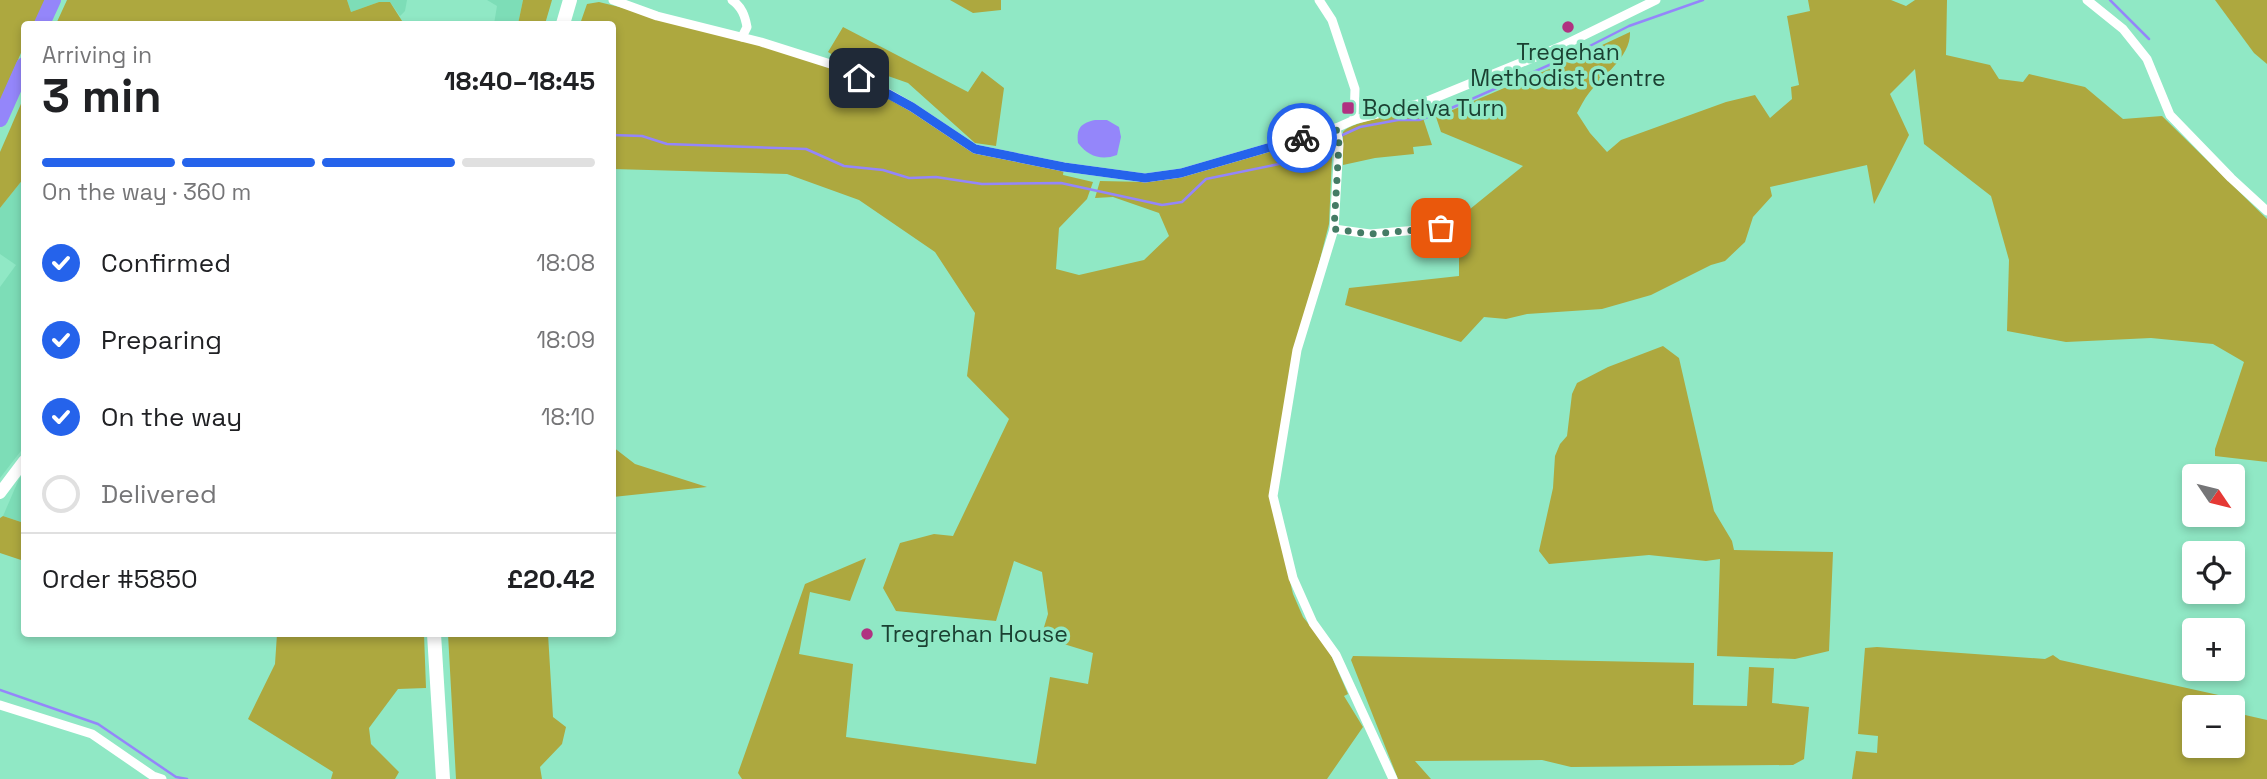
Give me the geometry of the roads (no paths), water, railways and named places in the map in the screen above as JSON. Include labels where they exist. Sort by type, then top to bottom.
[{"type":"highway","points":[[564,21],[570,0]]},
{"type":"highway","points":[[434,637],[443,779]]},
{"type":"main road","points":[[0,493],[21,465]]},
{"type":"street","points":[[613,0],[657,16],[742,37],[843,68],[912,107],[975,149],[1064,167],[1145,178],[1169,175],[1337,136],[1354,120],[1425,102],[1562,46],[1656,0]]},
{"type":"street","points":[[732,0],[745,16],[747,27],[742,37]]},
{"type":"street","points":[[1319,0],[1332,20],[1355,89],[1354,120]]},
{"type":"street","points":[[2087,0],[2123,29],[2147,59],[2170,115],[2267,211]]},
{"type":"street","points":[[1337,136],[1334,229],[1297,350],[1273,496],[1293,578],[1312,623],[1336,655],[1393,779]]},
{"type":"street","points":[[1334,229],[1370,234],[1441,228]]},
{"type":"street","points":[[0,705],[92,734],[153,776],[162,779]]},
{"type":"waterway","points":[[43,21],[53,0]]},
{"type":"waterway","points":[[616,135],[642,136],[667,144],[806,149],[844,166],[883,170],[909,178],[936,177],[982,184],[1061,183],[1162,205],[1182,202],[1206,179],[1279,164],[1360,127],[1398,120],[1419,120],[1440,113],[1574,54],[1629,26],[1703,0]]},
{"type":"waterway","points":[[2110,0],[2149,39]]},
{"type":"waterway","points":[[0,119],[21,72]]},
{"type":"waterway","points":[[0,690],[98,724],[176,777],[187,779]]},
{"type":"place","name":"Tregehan Methodist Centre","points":[[1568,27]]},
{"type":"place","name":"Bodelva Turn","points":[[1348,108]]},
{"type":"place","name":"Tregrehan House","points":[[867,634]]}]
